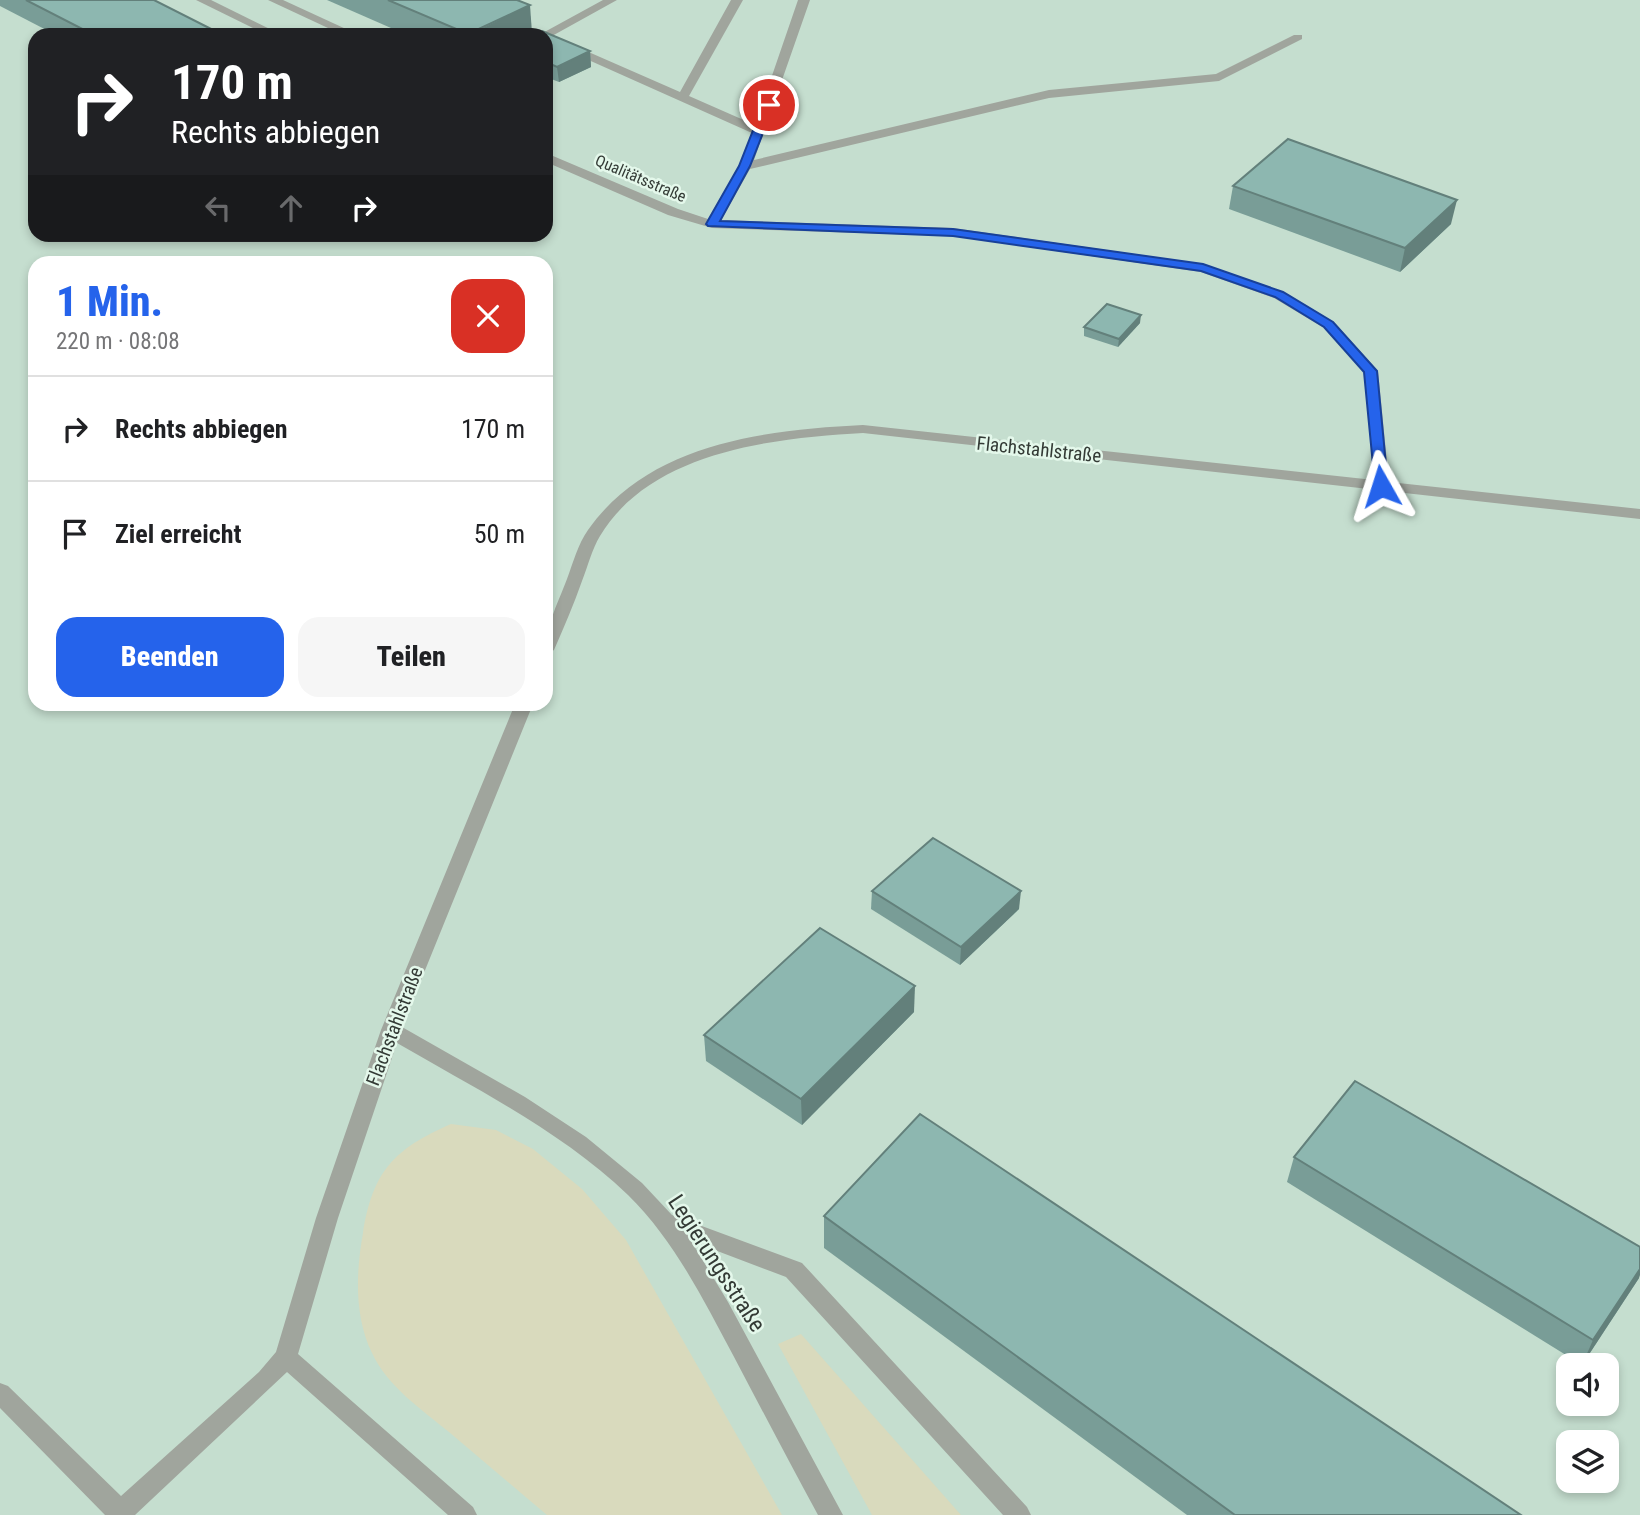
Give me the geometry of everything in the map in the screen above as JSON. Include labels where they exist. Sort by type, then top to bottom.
[{"type":"lane","points":[[202,0],[261,28]]},
{"type":"lane","points":[[274,0],[337,28]]},
{"type":"lane","points":[[553,32],[611,0]]},
{"type":"lane","points":[[682,98],[737,0]]},
{"type":"lane","points":[[712,224],[745,166],[804,0]]},
{"type":"lane","points":[[745,166],[1049,94],[1219,77],[1298,37]]},
{"type":"lane","points":[[553,40],[759,131]]},
{"type":"lane","name":"Qualitätsstraße","points":[[553,160],[673,212],[712,224],[953,232],[1203,268],[1279,295],[1329,325],[1371,371],[1381,486]]},
{"type":"lane","name":"Flachstahlstraße","points":[[553,633],[593,534],[617,505],[643,485],[693,458],[739,442],[798,431],[863,429],[1640,514]]},
{"type":"lane","name":"Flachstahlstraße","points":[[286,1357],[327,1218],[391,1030],[521,711]]},
{"type":"lane","name":"Legierungsstraße","points":[[391,1030],[590,1151],[635,1189],[665,1223],[716,1301],[831,1515]]},
{"type":"lane","points":[[665,1223],[794,1270],[1019,1515]]},
{"type":"lane","points":[[117,1515],[267,1379],[286,1357],[465,1515]]},
{"type":"lane","points":[[0,1393],[123,1515]]},
{"type":"shaded area","points":[[0,0],[1640,0],[1640,1515],[0,1515]]},
{"type":"shaded area","points":[[451,1124],[496,1130],[533,1149],[582,1189],[626,1240],[782,1515],[547,1515],[396,1387],[372,1353],[359,1309],[359,1263],[367,1212],[380,1178],[389,1165],[415,1143]]},
{"type":"shaded area","points":[[801,1334],[961,1515],[872,1515],[778,1344]]},
{"type":"building","points":[[26,0],[154,0],[209,28],[80,28]]},
{"type":"building","points":[[388,0],[517,0],[530,5],[481,28],[454,28]]},
{"type":"building","points":[[553,36],[590,51],[557,67],[553,65]]},
{"type":"building","points":[[1288,139],[1457,200],[1405,248],[1233,186]]},
{"type":"building","points":[[1107,304],[1141,315],[1119,339],[1084,327]]},
{"type":"building","points":[[933,838],[1021,891],[961,947],[872,891]]},
{"type":"building","points":[[820,928],[915,986],[801,1099],[704,1035]]},
{"type":"building","points":[[1355,1081],[1640,1247],[1640,1269],[1593,1340],[1294,1157]]},
{"type":"building","points":[[920,1114],[1521,1515],[1235,1515],[824,1216]]},
{"type":"route","points":[[769,105],[745,166],[712,224],[953,232],[1203,268],[1279,295],[1329,325],[1371,371],[1381,486]]}]
